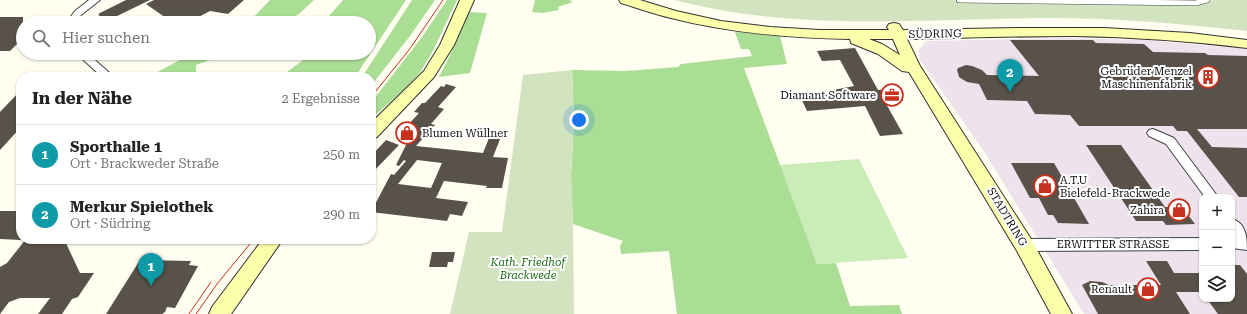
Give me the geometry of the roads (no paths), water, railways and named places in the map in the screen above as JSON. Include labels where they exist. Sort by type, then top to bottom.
[{"type":"main road","points":[[376,128],[429,74],[447,45],[467,0]]},
{"type":"main road","name":"SÜDRING","points":[[626,0],[676,15],[719,24],[753,29],[814,34],[1029,24],[1093,24],[1154,26],[1247,36]]},
{"type":"main road","name":"SÜDRING","points":[[656,0],[702,12],[746,19],[889,31],[1092,32],[1160,35],[1247,44]]},
{"type":"main road","name":"STADTRING","points":[[889,31],[907,68],[949,122]]},
{"type":"main road","name":"STADTRING","points":[[889,31],[949,122],[1024,245],[1062,314]]},
{"type":"main road","points":[[814,34],[839,37],[866,43],[892,55],[907,68]]},
{"type":"main road","points":[[219,314],[270,244]]},
{"type":"street","points":[[76,16],[95,0]]},
{"type":"street","points":[[89,60],[103,72]]},
{"type":"street","points":[[1154,133],[1170,141],[1210,194]]},
{"type":"street","points":[[1235,228],[1247,244]]},
{"type":"street","points":[[1235,243],[1247,244]]},
{"type":"street","name":"ERWITTER STRASSE","points":[[1024,245],[1199,244]]},
{"type":"lane","points":[[959,0],[1196,3],[1207,0]]},
{"type":"tram line","points":[[376,91],[409,50],[443,0]]},
{"type":"tram line","points":[[196,314],[217,284],[250,244]]},
{"type":"tram line","points":[[189,314],[211,282]]},
{"type":"place","name":"Gebrüder Menzel Maschinenfabrik","points":[[1208,77]]},
{"type":"place","name":"Merkur Spielothek","points":[[1010,92]]},
{"type":"place","name":"Diamant Software","points":[[892,95]]},
{"type":"place","name":"Blumen Wüllner","points":[[407,133]]},
{"type":"place","name":"A.T.U Bielefeld-Brackwede","points":[[1045,186]]},
{"type":"place","name":"Zahira","points":[[1179,210]]},
{"type":"place","name":"Sporthalle 1","points":[[151,286]]},
{"type":"place","name":"Renault","points":[[1148,289]]},
{"type":"park label","name":"Kath. Friedhof Brackwede","points":[[528,268]]}]
